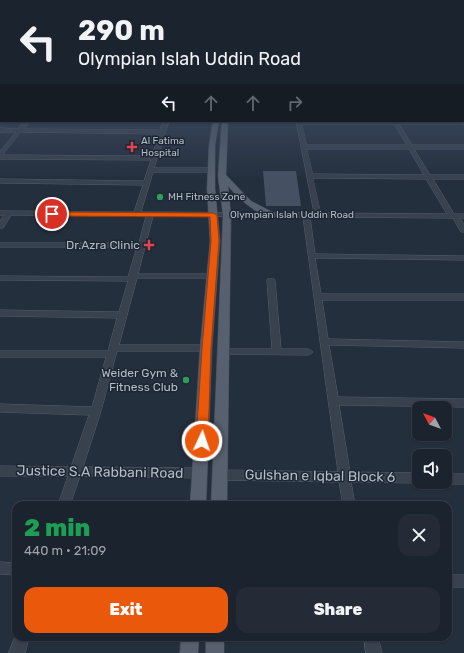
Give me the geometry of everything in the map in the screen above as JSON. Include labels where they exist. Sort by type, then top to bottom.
[{"type":"main road","points":[[198,501],[206,348],[215,241],[211,170],[216,122]]},
{"type":"main road","points":[[219,501],[227,215],[222,175],[225,122]]},
{"type":"main road","points":[[222,175],[249,203],[274,215]]},
{"type":"main road","points":[[189,653],[190,641]]},
{"type":"main road","points":[[215,641],[215,653]]},
{"type":"street","points":[[0,156],[26,122]]},
{"type":"street","points":[[137,214],[166,122]]},
{"type":"street","points":[[300,122],[318,216]]},
{"type":"street","points":[[396,122],[464,122]]},
{"type":"street","points":[[396,122],[428,177],[453,216],[464,230]]},
{"type":"street","points":[[0,130],[163,132]]},
{"type":"street","points":[[304,147],[464,147]]},
{"type":"street","points":[[0,156],[155,158]]},
{"type":"street","points":[[151,170],[211,170]]},
{"type":"street","points":[[310,176],[464,177]]},
{"type":"street","points":[[0,181],[147,183]]},
{"type":"street","name":"Olympian Islah Uddin Road","points":[[0,213],[464,216]]},
{"type":"street","points":[[0,226],[9,213]]},
{"type":"street","points":[[65,501],[96,411],[123,315],[131,277],[150,215]]},
{"type":"street","points":[[306,216],[348,501]]},
{"type":"street","points":[[0,245],[141,245]]},
{"type":"street","points":[[311,256],[464,258]]},
{"type":"street","points":[[0,278],[213,276]]},
{"type":"street","points":[[271,281],[277,352]]},
{"type":"street","points":[[317,296],[464,297]]},
{"type":"street","points":[[0,313],[123,315]]},
{"type":"street","points":[[324,342],[464,345]]},
{"type":"street","points":[[0,354],[206,348]]},
{"type":"street","points":[[223,352],[308,352]]},
{"type":"street","points":[[334,401],[464,403]]},
{"type":"street","points":[[0,408],[96,411]]},
{"type":"street","name":"Justice S.A Rabbani Road","points":[[0,470],[200,473]]},
{"type":"street","name":"Gulshan e Iqbal Block 6","points":[[220,475],[412,478]]},
{"type":"street","points":[[452,479],[464,479]]},
{"type":"street","points":[[0,568],[12,569]]},
{"type":"street","points":[[452,581],[464,581]]},
{"type":"street","points":[[17,653],[21,641]]},
{"type":"street","points":[[372,641],[374,653]]},
{"type":"building","points":[[263,171],[296,171],[301,206],[266,206]]},
{"type":"place","name":"Al Fatima Hospital","points":[[132,147]]},
{"type":"place","name":"MH Fitness Zone","points":[[160,197]]},
{"type":"place","name":"Dr.Azra Clinic","points":[[149,245]]},
{"type":"place","name":"Weider Gym & Fitness Club","points":[[186,380]]},
{"type":"route","points":[[52,214],[213,215],[215,241],[206,348],[202,441]]}]
